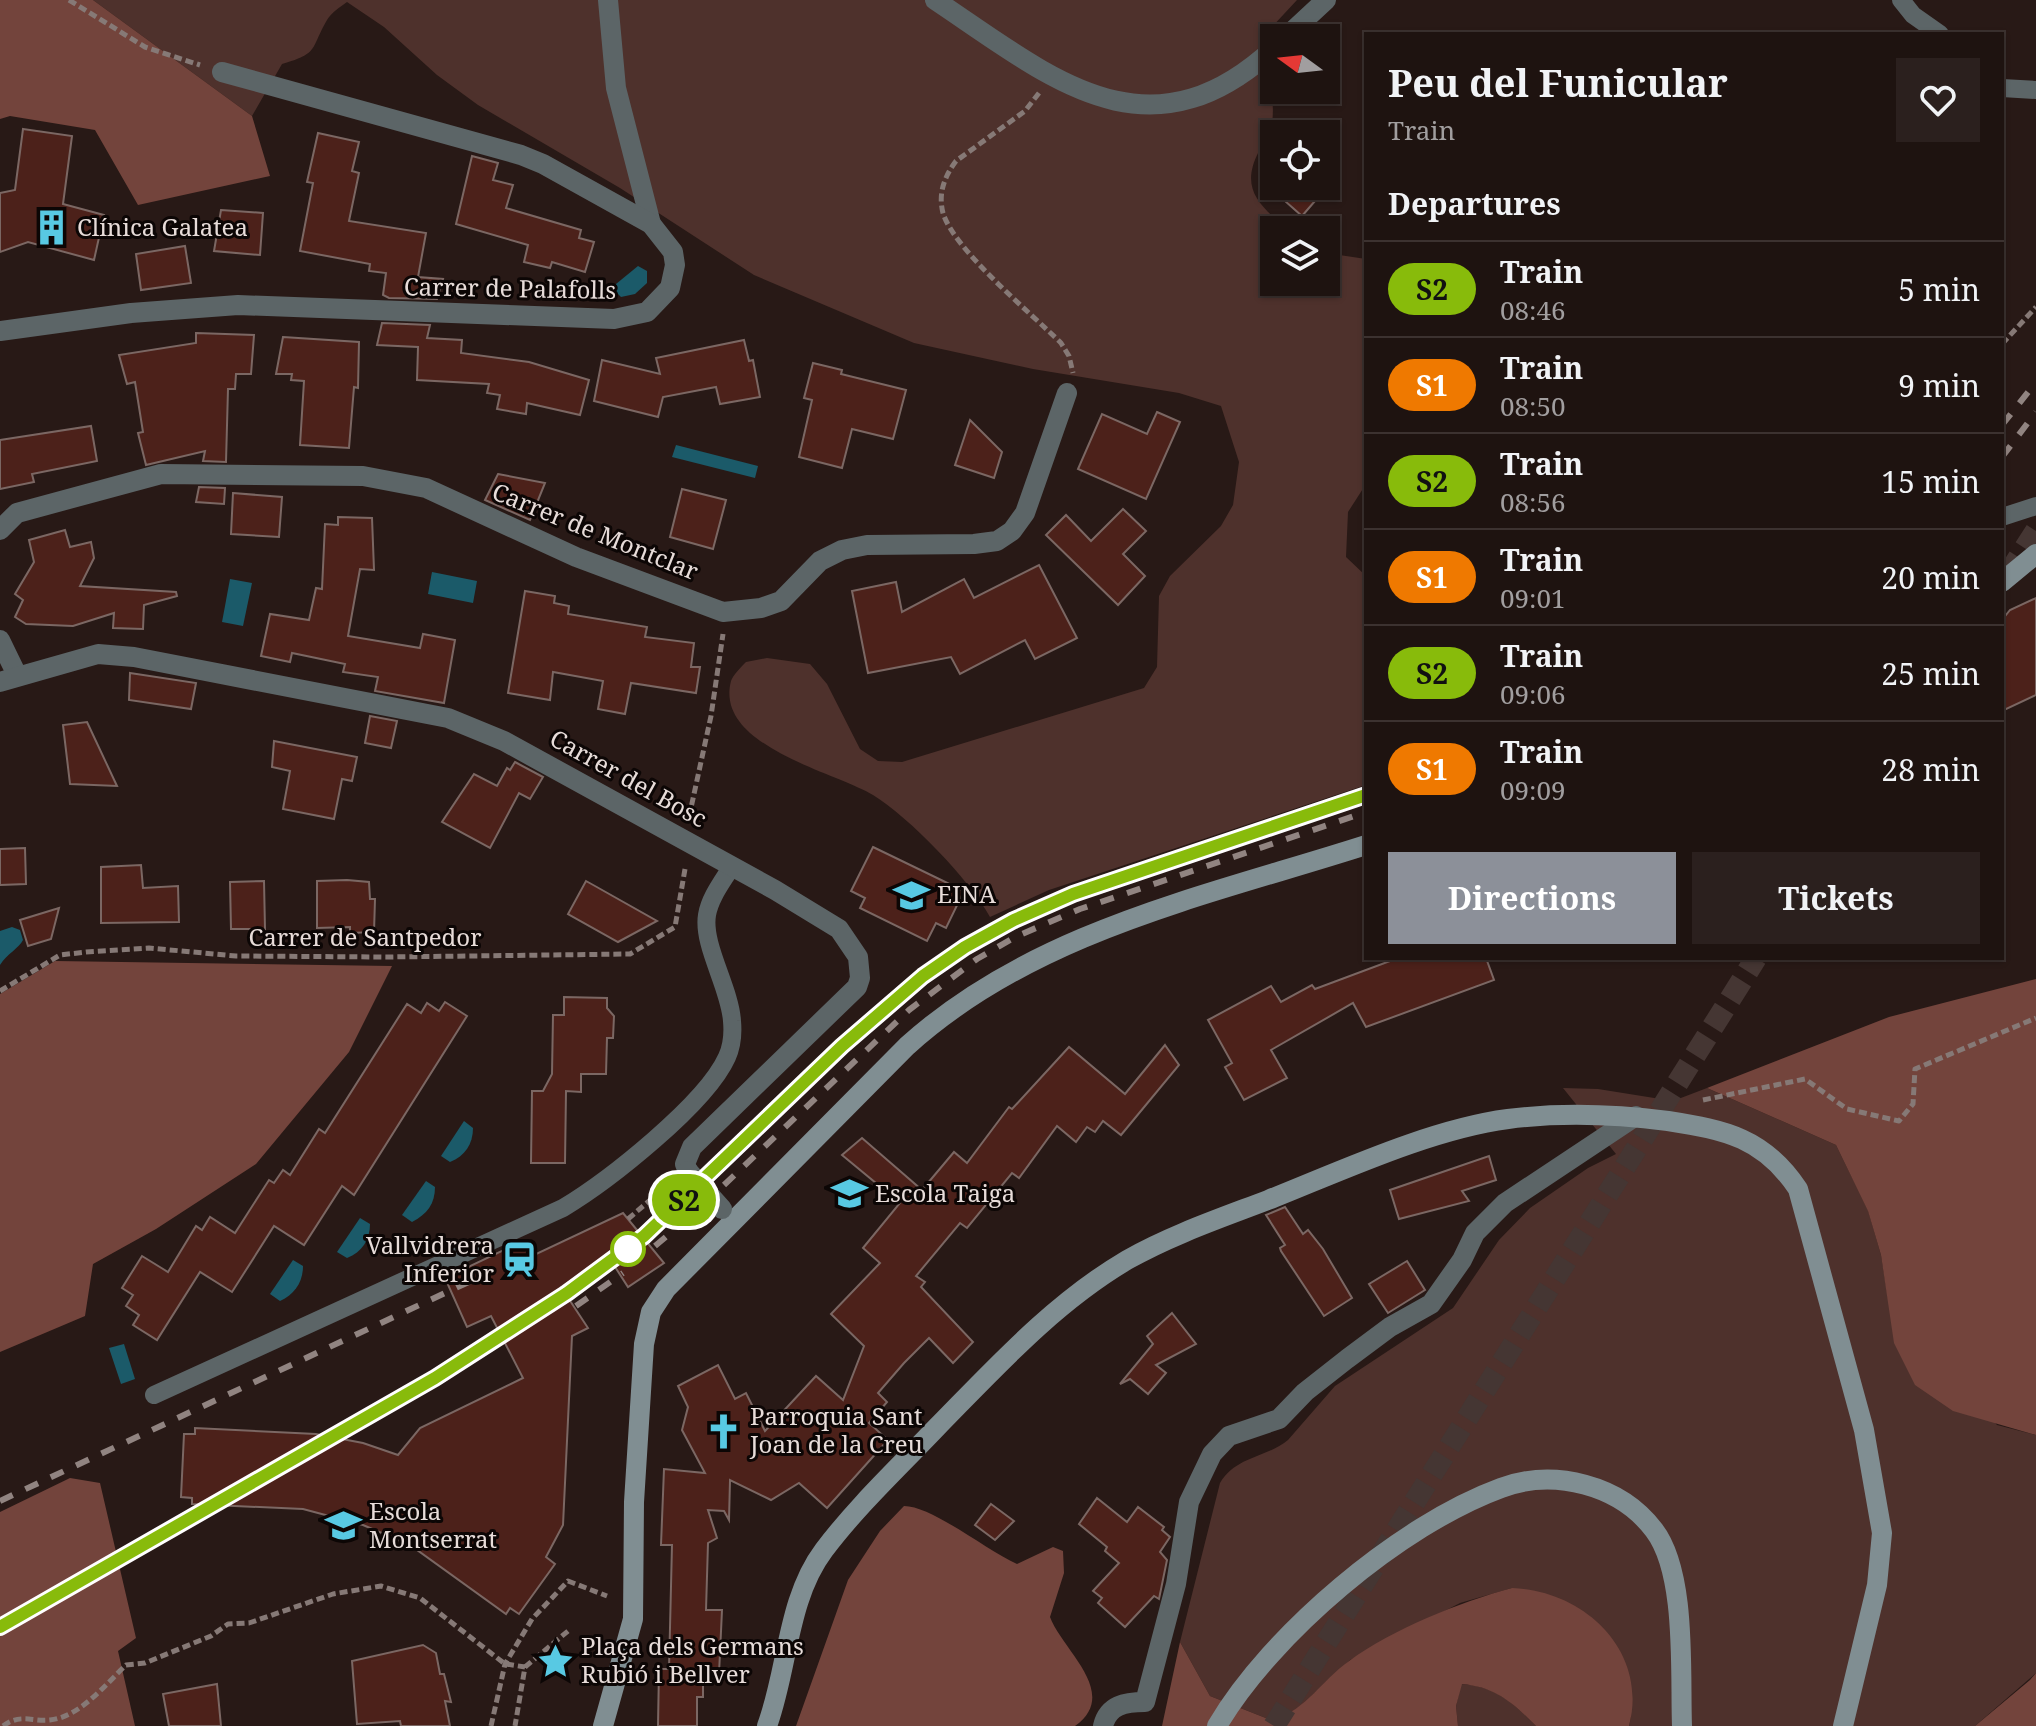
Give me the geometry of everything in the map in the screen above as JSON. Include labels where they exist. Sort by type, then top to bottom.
[{"type":"main road","points":[[2004,580],[2036,554]]},
{"type":"main road","points":[[603,1726],[633,1619],[634,1502],[646,1326],[666,1289],[728,1215],[943,1014],[992,982],[1102,929],[1364,846]]},
{"type":"main road","points":[[767,1726],[780,1685],[797,1605],[822,1552],[853,1513],[1053,1312],[1127,1260],[1184,1233],[1419,1142],[1505,1119],[1571,1113],[1636,1116],[1707,1128],[1753,1142],[1774,1157],[1798,1189],[1864,1430],[1882,1533],[1877,1585],[1843,1726]]},
{"type":"main road","points":[[1217,1726],[1296,1625],[1350,1578],[1463,1505],[1502,1487],[1544,1480],[1568,1481],[1609,1492],[1624,1501],[1655,1530],[1666,1552],[1673,1580],[1682,1726]]},
{"type":"street","points":[[608,0],[616,88],[651,224]]},
{"type":"street","points":[[935,0],[1051,77],[1098,98],[1124,103],[1178,101],[1229,82],[1260,59]]},
{"type":"street","points":[[1300,24],[1326,0]]},
{"type":"street","name":"Carrer de Palafolls","points":[[0,331],[131,313],[238,305],[463,316],[636,316],[664,298],[674,277],[673,252],[651,224],[543,164],[521,155],[222,72]]},
{"type":"street","name":"Carrer de Montclar","points":[[0,530],[17,513],[161,474],[274,472],[363,476],[426,488],[576,557],[723,612],[761,608],[781,601],[820,561],[842,550],[867,545],[974,544],[997,541],[1012,531],[1025,513],[1067,393]]},
{"type":"street","points":[[0,640],[8,678]]},
{"type":"street","name":"Carrer del Bosc","points":[[8,678],[98,654],[134,657],[448,718],[504,741],[732,866],[839,929],[858,957],[860,978],[841,1005],[692,1147],[685,1164],[728,1215]]},
{"type":"street","points":[[1103,1726],[1112,1709],[1125,1702],[1145,1702],[1176,1584],[1189,1502],[1212,1454],[1229,1436],[1279,1419],[1305,1392],[1347,1359],[1390,1327],[1431,1304],[1462,1260],[1475,1233],[1505,1203],[1636,1116]]},
{"type":"lane","points":[[1901,0],[1913,15],[1937,32]]},
{"type":"lane","points":[[2004,516],[2036,506]]},
{"type":"lane","points":[[154,1395],[563,1208],[591,1191],[645,1147],[703,1091],[729,1054],[731,1005],[708,933],[707,915],[732,866]]},
{"type":"path","points":[[69,0],[145,47],[222,72]]},
{"type":"path","points":[[1051,77],[1025,111],[956,161],[948,172],[941,198],[947,223],[963,246],[1065,349],[1073,372],[1067,393]]},
{"type":"path","points":[[2004,342],[2036,307]]},
{"type":"path","points":[[687,826],[711,716],[723,633]]},
{"type":"path","name":"Carrer de Santpedor","points":[[0,991],[60,955],[149,948],[236,956],[630,954],[675,927],[685,869]]},
{"type":"path","points":[[1697,1100],[1805,1079],[1847,1109],[1899,1121],[1913,1104],[1915,1069],[2036,1018]]},
{"type":"path","points":[[628,1219],[663,1190]]},
{"type":"path","points":[[491,1726],[505,1664],[532,1619],[568,1581],[607,1596]]},
{"type":"path","points":[[3,1726],[16,1717],[52,1720],[94,1698],[126,1665],[145,1663],[211,1636],[228,1624],[249,1623],[333,1594],[381,1586],[420,1598],[505,1664],[525,1667]]},
{"type":"path","points":[[515,1726],[525,1667],[568,1631]]},
{"type":"shaded area","points":[[0,0],[93,0],[252,116],[270,176],[138,205],[95,130],[10,116],[0,119]]},
{"type":"shaded area","points":[[93,0],[1297,0],[1275,24],[1260,24],[1260,104],[1273,104],[1273,113],[1272,120],[1260,120],[1260,149],[1251,176],[1255,195],[1273,216],[1260,216],[1260,296],[1340,296],[1340,255],[1364,259],[1364,487],[1348,512],[1346,557],[1364,574],[1364,786],[1049,890],[990,917],[954,868],[888,805],[758,740],[741,723],[731,704],[731,681],[746,662],[767,658],[810,664],[827,684],[860,749],[878,761],[902,762],[1144,688],[1157,667],[1159,596],[1170,576],[1221,526],[1233,505],[1239,462],[1221,406],[1179,393],[1033,369],[914,343],[754,275],[620,188],[478,105],[437,75],[384,27],[347,2],[329,17],[308,53],[282,64],[252,116]]},
{"type":"shaded area","points":[[55,961],[392,966],[349,1052],[256,1164],[156,1229],[93,1264],[85,1316],[0,1352],[0,994]]},
{"type":"shaded area","points":[[2036,979],[2036,1435],[1953,1411],[1915,1385],[1894,1343],[1881,1255],[1868,1211],[1836,1145],[1707,1088],[1889,1017]]},
{"type":"shaded area","points":[[1563,1088],[1598,1089],[1673,1101],[1707,1088],[1836,1145],[1868,1210],[1881,1255],[1888,1298],[1997,1425],[2036,1435],[2036,1673],[1975,1726],[1629,1726],[1631,1717],[1512,1588],[1460,1603],[1350,1660],[1295,1713],[1273,1721],[1210,1696],[1180,1642],[1220,1483],[1234,1467],[1288,1440],[1335,1386],[1453,1308],[1499,1240],[1530,1208],[1588,1168],[1616,1154]]},
{"type":"shaded area","points":[[70,1478],[100,1483],[136,1638],[118,1651],[135,1726],[0,1726],[0,1512]]},
{"type":"shaded area","points":[[904,1506],[929,1513],[1017,1564],[1053,1547],[1063,1551],[1064,1573],[1050,1617],[1084,1672],[1092,1700],[1088,1713],[1075,1726],[796,1726],[848,1580],[880,1531]]},
{"type":"shaded area","points":[[1512,1588],[1538,1591],[1563,1600],[1605,1629],[1619,1649],[1629,1673],[1633,1698],[1629,1726],[1536,1726],[1503,1698],[1485,1689],[1462,1684],[1456,1706],[1458,1726],[1162,1726],[1180,1642],[1210,1696],[1273,1721],[1296,1709],[1349,1661],[1386,1638],[1449,1609]]},
{"type":"shaded area","points":[[2036,1673],[2036,1726],[1975,1726],[2030,1680]]},
{"type":"shaded area","points":[[1461,1684],[1484,1688],[1503,1697],[1536,1726],[1458,1726],[1456,1706]]},
{"type":"water","points":[[638,266],[647,271],[647,283],[635,294],[621,297],[615,291],[616,284]]},
{"type":"water","points":[[676,445],[758,466],[755,478],[672,457]]},
{"type":"water","points":[[432,572],[477,581],[473,603],[428,594]]},
{"type":"water","points":[[230,579],[252,583],[243,626],[222,622]]},
{"type":"water","points":[[12,927],[20,930],[23,940],[0,965],[0,931]]},
{"type":"water","points":[[464,1121],[473,1128],[472,1139],[464,1153],[450,1162],[441,1156]]},
{"type":"water","points":[[426,1181],[435,1187],[434,1199],[426,1212],[412,1222],[402,1215]]},
{"type":"water","points":[[360,1218],[370,1224],[369,1235],[361,1249],[347,1258],[337,1252]]},
{"type":"water","points":[[293,1260],[303,1266],[302,1277],[294,1291],[280,1301],[270,1294]]},
{"type":"water","points":[[124,1344],[135,1379],[121,1384],[109,1348]]},
{"type":"building","name":"Clínica Galatea","points":[[23,129],[72,136],[63,204],[104,215],[94,260],[28,242],[0,252],[0,193],[15,190]]},
{"type":"building","points":[[318,133],[359,142],[352,171],[359,173],[349,221],[426,233],[418,277],[443,279],[437,299],[389,298],[383,295],[386,273],[369,271],[370,264],[300,251],[313,183],[307,182]]},
{"type":"building","points":[[472,156],[498,163],[493,180],[513,185],[506,208],[581,230],[579,238],[594,242],[585,272],[552,262],[550,268],[524,262],[528,245],[456,224]]},
{"type":"building","points":[[1284,200],[1316,200],[1302,216]]},
{"type":"building","points":[[221,210],[263,213],[260,255],[214,251]]},
{"type":"building","points":[[185,246],[191,283],[141,290],[136,254]]},
{"type":"building","points":[[382,323],[430,325],[427,338],[462,340],[461,353],[529,362],[589,380],[580,415],[527,403],[526,414],[497,409],[500,395],[487,393],[489,384],[417,380],[418,347],[377,345]]},
{"type":"building","points":[[196,333],[254,335],[251,374],[236,374],[235,389],[228,389],[226,462],[203,461],[205,451],[146,465],[138,433],[143,432],[135,382],[127,384],[119,355],[196,343]]},
{"type":"building","points":[[283,337],[359,342],[358,388],[354,387],[349,448],[300,445],[304,381],[291,380],[292,374],[276,374]]},
{"type":"building","points":[[744,340],[749,361],[753,360],[760,397],[720,404],[716,387],[663,397],[658,417],[594,401],[602,360],[660,374],[656,358]]},
{"type":"building","points":[[813,363],[842,370],[841,374],[906,390],[893,439],[852,429],[842,468],[799,457],[812,400],[804,398]]},
{"type":"building","points":[[1157,412],[1180,422],[1146,499],[1078,469],[1102,414],[1147,434]]},
{"type":"building","points":[[970,420],[1002,452],[994,478],[955,465]]},
{"type":"building","points":[[91,426],[97,461],[32,474],[34,482],[0,489],[0,440]]},
{"type":"building","points":[[498,474],[545,483],[530,520],[485,500]]},
{"type":"building","points":[[199,487],[225,488],[224,504],[196,502]]},
{"type":"building","points":[[682,489],[726,500],[713,549],[670,537]]},
{"type":"building","points":[[233,493],[282,497],[279,537],[231,534]]},
{"type":"building","points":[[1123,509],[1146,531],[1123,554],[1145,576],[1118,605],[1046,535],[1066,515],[1091,541]]},
{"type":"building","points":[[338,517],[372,518],[374,570],[360,569],[348,636],[420,648],[423,634],[455,640],[444,703],[375,691],[378,677],[343,672],[345,664],[292,653],[290,662],[261,656],[270,614],[309,620],[316,588],[322,589],[325,524],[338,525]]},
{"type":"building","points":[[65,530],[70,547],[91,542],[94,558],[80,586],[176,592],[177,596],[144,605],[143,629],[113,628],[114,613],[73,626],[26,624],[15,617],[23,600],[15,594],[34,562],[29,540]]},
{"type":"building","points":[[1039,565],[1077,638],[1035,659],[1025,640],[960,674],[951,657],[868,673],[852,591],[896,582],[902,612],[964,579],[974,598]]},
{"type":"building","points":[[525,591],[555,596],[554,603],[569,606],[568,614],[647,627],[645,637],[694,643],[691,667],[700,667],[696,693],[631,683],[625,714],[598,709],[603,681],[553,672],[550,700],[508,693]]},
{"type":"building","points":[[2036,598],[2036,695],[2004,710],[2004,618],[2010,610]]},
{"type":"building","points":[[130,673],[196,683],[191,709],[129,700]]},
{"type":"building","points":[[370,716],[397,721],[391,748],[365,743]]},
{"type":"building","points":[[87,722],[117,786],[70,784],[63,725]]},
{"type":"building","points":[[274,741],[357,757],[352,781],[342,779],[334,819],[283,809],[290,771],[272,767]]},
{"type":"building","points":[[515,762],[543,777],[530,799],[519,793],[490,848],[442,822],[474,774],[497,786],[507,768],[510,770]]},
{"type":"building","name":"EINA","points":[[873,847],[964,891],[946,928],[936,923],[927,941],[860,908],[865,898],[851,891]]},
{"type":"building","points":[[25,848],[26,884],[0,885],[0,849]]},
{"type":"building","points":[[141,865],[143,888],[178,886],[179,922],[101,923],[101,867]]},
{"type":"building","points":[[264,881],[265,929],[231,929],[230,882]]},
{"type":"building","points":[[317,881],[369,882],[370,899],[375,899],[374,932],[350,933],[350,927],[317,928]]},
{"type":"building","points":[[586,881],[657,921],[618,942],[568,914]]},
{"type":"building","points":[[59,908],[51,939],[28,946],[20,920]]},
{"type":"building","points":[[1393,960],[1487,960],[1494,980],[1366,1027],[1353,1003],[1271,1050],[1287,1078],[1244,1100],[1225,1067],[1232,1063],[1208,1020],[1271,986],[1281,1002],[1312,985],[1315,989]]},
{"type":"building","points":[[564,997],[607,998],[607,1008],[614,1016],[613,1038],[607,1038],[606,1074],[581,1074],[581,1092],[566,1091],[565,1163],[531,1163],[532,1091],[543,1091],[552,1074],[553,1015],[564,1015]]},
{"type":"building","points":[[445,1002],[467,1016],[354,1195],[342,1186],[304,1245],[274,1226],[232,1292],[200,1272],[157,1340],[133,1325],[139,1315],[126,1306],[133,1295],[122,1288],[142,1256],[168,1272],[196,1226],[202,1230],[210,1217],[235,1233],[269,1180],[274,1183],[283,1170],[290,1175],[319,1129],[325,1133],[407,1004],[421,1013],[427,1003],[439,1011]]},
{"type":"building","points":[[1165,1045],[1179,1065],[1121,1135],[1103,1121],[1095,1132],[1087,1127],[1076,1142],[1057,1126],[1019,1178],[1012,1173],[967,1228],[960,1223],[916,1276],[925,1282],[921,1287],[973,1342],[953,1363],[929,1338],[904,1363],[878,1393],[887,1402],[869,1423],[888,1440],[827,1508],[799,1483],[771,1500],[730,1480],[729,1520],[724,1511],[708,1510],[717,1538],[708,1543],[706,1610],[722,1610],[719,1674],[703,1673],[703,1697],[697,1697],[697,1726],[658,1726],[659,1669],[669,1669],[672,1545],[661,1545],[664,1469],[705,1473],[682,1430],[688,1407],[678,1386],[718,1365],[735,1399],[746,1393],[765,1431],[816,1376],[843,1400],[864,1346],[831,1314],[880,1263],[863,1248],[900,1203],[842,1155],[862,1138],[922,1190],[954,1152],[967,1163],[1009,1107],[1012,1109],[1069,1047],[1125,1094]]},
{"type":"building","points":[[1489,1156],[1496,1180],[1462,1191],[1469,1201],[1399,1219],[1390,1190]]},
{"type":"building","points":[[1285,1207],[1303,1234],[1308,1230],[1323,1249],[1352,1298],[1324,1316],[1281,1251],[1280,1248],[1285,1245],[1266,1215]]},
{"type":"building","points":[[623,1213],[664,1263],[628,1287],[608,1256],[561,1287],[588,1328],[572,1336],[563,1525],[546,1557],[555,1564],[519,1614],[510,1608],[506,1614],[410,1545],[363,1525],[303,1509],[192,1504],[192,1498],[181,1497],[184,1434],[195,1434],[195,1428],[316,1434],[363,1443],[398,1455],[420,1428],[523,1378],[491,1316],[467,1327],[445,1278],[521,1242],[530,1257]]},
{"type":"building","points":[[1407,1261],[1425,1290],[1388,1313],[1369,1284]]},
{"type":"building","points":[[1172,1313],[1196,1344],[1156,1365],[1166,1373],[1148,1394],[1130,1379],[1120,1384],[1153,1344],[1147,1336]]},
{"type":"building","points":[[1097,1498],[1127,1522],[1138,1507],[1164,1527],[1162,1530],[1170,1537],[1160,1552],[1167,1560],[1159,1599],[1154,1596],[1125,1627],[1098,1603],[1102,1598],[1093,1591],[1119,1563],[1105,1551],[1107,1547],[1079,1524]]},
{"type":"building","points":[[991,1504],[1014,1521],[995,1540],[975,1525]]},
{"type":"building","points":[[423,1645],[436,1653],[440,1674],[444,1674],[451,1702],[445,1701],[450,1726],[401,1726],[400,1721],[357,1724],[352,1661]]},
{"type":"building","points":[[217,1684],[221,1726],[169,1726],[163,1694]]},
{"type":"tunnel","points":[[2007,576],[2036,531]]},
{"type":"tunnel","points":[[1274,1726],[1755,960]]},
{"type":"railway","points":[[2004,422],[2036,382]]},
{"type":"railway","points":[[2004,454],[2036,412]]},
{"type":"railway","points":[[713,1173],[869,1021],[923,976],[983,936],[1073,894],[1364,796]]},
{"type":"railway","points":[[724,1185],[909,1010],[977,959],[1015,937],[1080,909],[1364,813]]},
{"type":"railway","points":[[644,1236],[680,1204]]},
{"type":"railway","points":[[655,1246],[692,1215]]},
{"type":"railway","points":[[567,1293],[613,1261]]},
{"type":"railway","points":[[0,1501],[505,1265]]},
{"type":"railway","points":[[576,1306],[623,1273]]},
{"type":"train","name":"S2","points":[[0,1627],[435,1378],[499,1339],[613,1261],[697,1189],[842,1046],[896,998],[983,936],[1073,894],[1364,796]]},
{"type":"place","name":"Clínica Galatea","points":[[51,228]]},
{"type":"place","name":"EINA","points":[[911,895]]},
{"type":"place","name":"Escola Taiga","points":[[849,1194]]},
{"type":"place","name":"Vallvidrera Inferior","points":[[520,1260]]},
{"type":"place","name":"Parroquia Sant Joan de la Creu","points":[[724,1431]]},
{"type":"place","name":"Escola Montserrat","points":[[343,1526]]},
{"type":"place","name":"Plaça dels Germans Rubió i Bellver","points":[[555,1661]]}]
